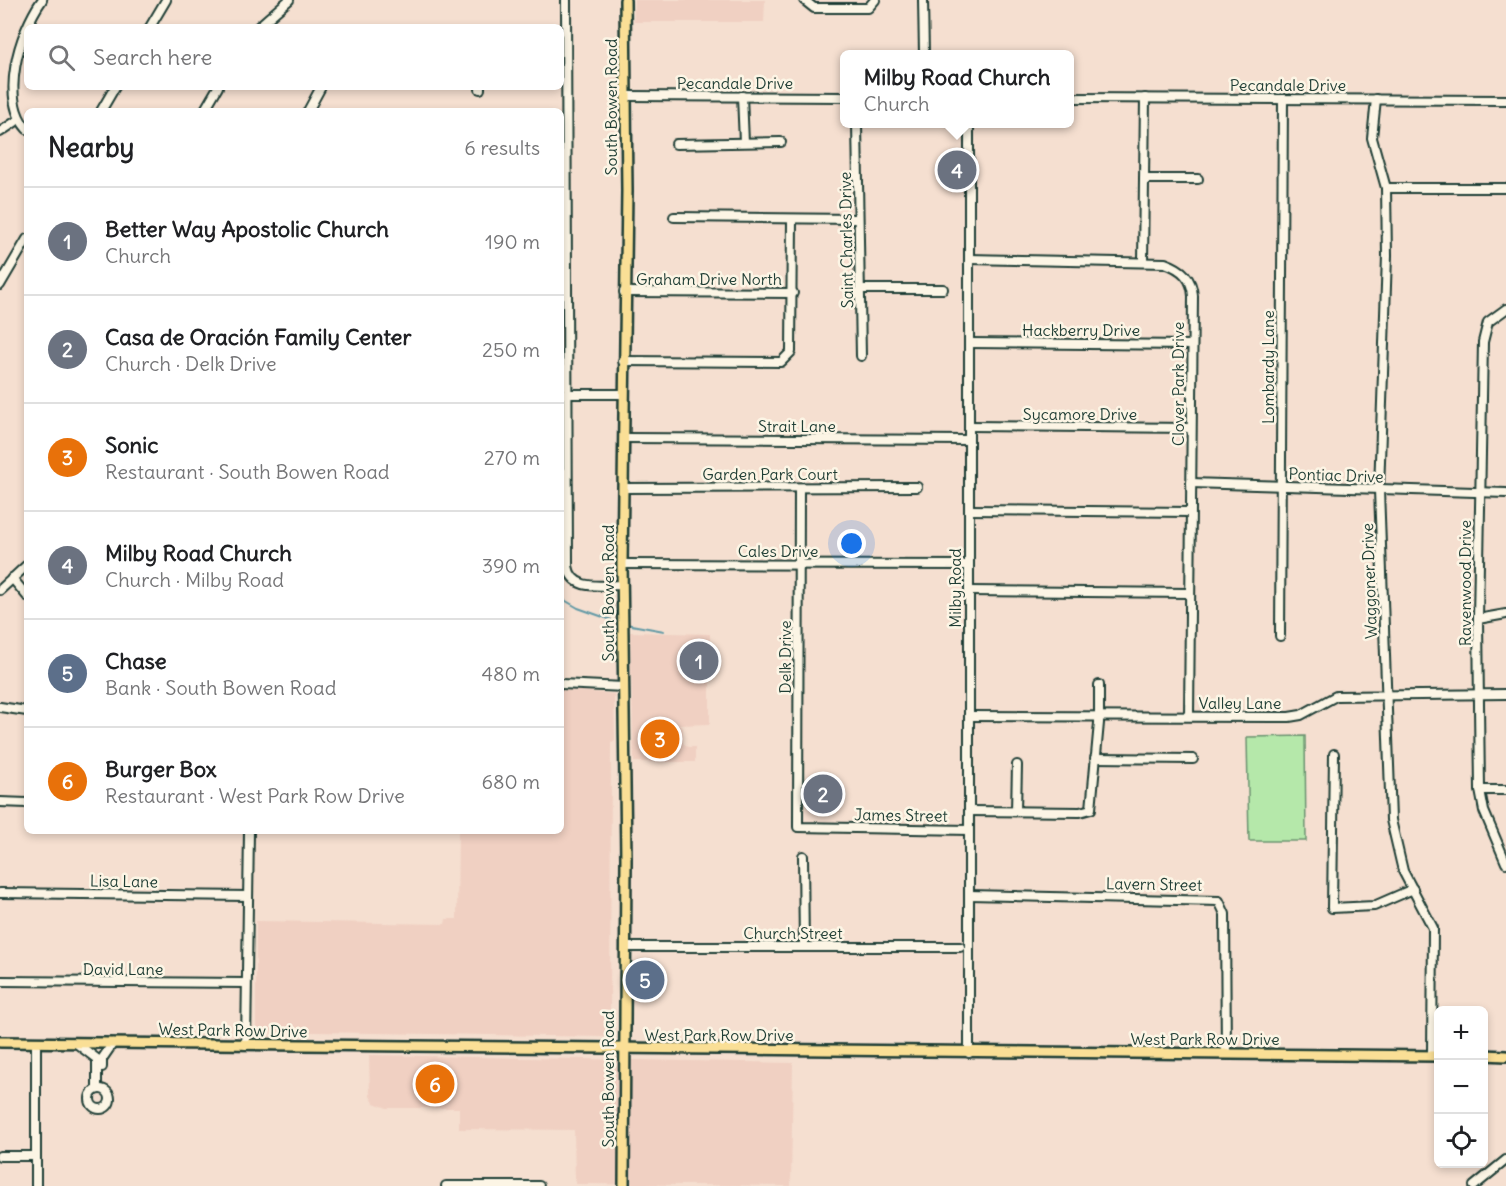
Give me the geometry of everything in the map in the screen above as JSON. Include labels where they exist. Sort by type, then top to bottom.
[{"type":"main road","name":"South Bowen Road","points":[[624,1186],[622,564],[625,438],[623,361],[625,0]]},
{"type":"main road","name":"West Park Row Drive","points":[[0,1042],[1434,1056]]},
{"type":"main road","points":[[1488,1055],[1506,1056]]},
{"type":"street","points":[[26,24],[42,0]]},
{"type":"street","points":[[152,24],[166,0]]},
{"type":"street","points":[[261,24],[289,0]]},
{"type":"street","points":[[566,0],[564,394],[570,577],[584,585],[622,585]]},
{"type":"street","points":[[805,2],[814,8],[868,8],[875,0]]},
{"type":"street","points":[[923,0],[924,50]]},
{"type":"street","points":[[4,88],[7,59],[24,26]]},
{"type":"street","points":[[102,108],[113,90]]},
{"type":"street","points":[[206,108],[216,90]]},
{"type":"street","points":[[310,108],[319,90]]},
{"type":"street","name":"Pecandale Drive","points":[[626,96],[840,97]]},
{"type":"street","points":[[742,96],[744,142]]},
{"type":"street","points":[[5,98],[6,107],[15,122],[24,127]]},
{"type":"street","name":"Pecandale Drive","points":[[1074,98],[1506,100]]},
{"type":"street","points":[[1143,262],[1145,98]]},
{"type":"street","name":"Lombardy Lane","points":[[1280,636],[1283,99]]},
{"type":"street","name":"Waggoner Drive","points":[[1376,99],[1372,138],[1386,188],[1387,256],[1379,490],[1391,820],[1402,871],[1433,928],[1434,1006]]},
{"type":"street","points":[[0,132],[15,122]]},
{"type":"street","name":"Saint Charles Drive","points":[[857,128],[861,356]]},
{"type":"street","name":"Milby Road","points":[[969,128],[969,1053]]},
{"type":"street","points":[[676,144],[781,141]]},
{"type":"street","points":[[1144,178],[1198,179]]},
{"type":"street","points":[[1386,188],[1506,188]]},
{"type":"street","points":[[674,217],[857,219]]},
{"type":"street","points":[[623,361],[781,362],[787,359],[791,352],[792,220]]},
{"type":"street","points":[[1,283],[24,244]]},
{"type":"street","name":"Clover Park Drive","points":[[969,259],[1165,263],[1175,266],[1189,278],[1192,286],[1189,716]]},
{"type":"street","points":[[861,289],[943,289]]},
{"type":"street","name":"Graham Drive North","points":[[624,292],[793,293]]},
{"type":"street","name":"Ravenwood Drive","points":[[1506,309],[1492,316],[1483,336],[1478,620],[1480,790],[1490,828],[1506,863]]},
{"type":"street","name":"Hackberry Drive","points":[[969,343],[1192,345]]},
{"type":"street","points":[[564,394],[624,394]]},
{"type":"street","name":"Sycamore Drive","points":[[969,426],[1191,428]]},
{"type":"street","name":"Strait Lane","points":[[625,438],[969,440]]},
{"type":"street","name":"Pontiac Drive","points":[[1191,483],[1506,493]]},
{"type":"street","name":"Garden Park Court","points":[[623,488],[917,487]]},
{"type":"street","name":"Delk Drive","points":[[798,827],[799,488]]},
{"type":"street","points":[[969,510],[1190,512]]},
{"type":"street","name":"Cales Drive","points":[[622,564],[969,565]]},
{"type":"street","points":[[0,590],[24,568]]},
{"type":"street","points":[[12,578],[24,592]]},
{"type":"street","points":[[969,591],[1189,593]]},
{"type":"street","points":[[1478,620],[1506,614]]},
{"type":"street","points":[[564,684],[624,687]]},
{"type":"street","points":[[969,811],[1089,810],[1092,806],[1099,685]]},
{"type":"street","name":"Valley Lane","points":[[969,716],[1289,717],[1301,715],[1336,696],[1506,694]]},
{"type":"street","points":[[0,707],[24,711]]},
{"type":"street","points":[[1334,753],[1332,908],[1374,906],[1413,889]]},
{"type":"street","points":[[1095,758],[1193,759]]},
{"type":"street","points":[[1016,811],[1017,765]]},
{"type":"street","points":[[1480,790],[1506,790]]},
{"type":"street","points":[[0,802],[24,803]]},
{"type":"street","name":"James Street","points":[[798,827],[969,830]]},
{"type":"street","points":[[246,1045],[249,834]]},
{"type":"street","points":[[803,856],[804,947]]},
{"type":"street","name":"Lisa Lane","points":[[0,893],[248,896]]},
{"type":"street","name":"Lavern Street","points":[[969,895],[1219,901],[1225,914],[1226,1054]]},
{"type":"street","name":"Church Street","points":[[625,946],[960,947]]},
{"type":"street","name":"David Lane","points":[[0,981],[246,983]]},
{"type":"street","points":[[36,1042],[36,1186]]},
{"type":"street","points":[[76,1043],[99,1059]]},
{"type":"street","points":[[100,1089],[99,1059],[113,1043]]},
{"type":"street","points":[[0,1156],[36,1156]]},
{"type":"street","points":[[1474,1186],[1506,1160]]},
{"type":"street","points":[[446,1186],[539,1186]]},
{"type":"shaded area","points":[[634,0],[765,0],[764,22],[634,22]]},
{"type":"shaded area","points":[[630,632],[710,634],[710,724],[678,725],[683,728],[683,743],[688,747],[695,747],[695,762],[634,762]]},
{"type":"shaded area","points":[[564,689],[614,694],[615,741],[611,742],[610,1033],[605,1037],[256,1031],[256,921],[445,924],[446,919],[457,919],[458,834],[564,834]]},
{"type":"shaded area","points":[[369,1055],[793,1063],[791,1186],[575,1184],[574,1130],[459,1129],[459,1108],[387,1108],[374,1103],[370,1096]]},
{"type":"green space","points":[[1305,736],[1306,841],[1249,841],[1247,737]]},
{"type":"waterway","points":[[564,600],[578,608],[620,623]]},
{"type":"waterway","points":[[626,624],[664,631]]},
{"type":"place","name":"Milby Road Church","points":[[957,170]]},
{"type":"place","name":"Better Way Apostolic Church","points":[[699,661]]},
{"type":"place","name":"Sonic","points":[[660,739]]},
{"type":"place","name":"Casa de Oración Family Center","points":[[823,794]]},
{"type":"place","name":"Chase","points":[[645,980]]},
{"type":"place","name":"Burger Box","points":[[435,1084]]}]
